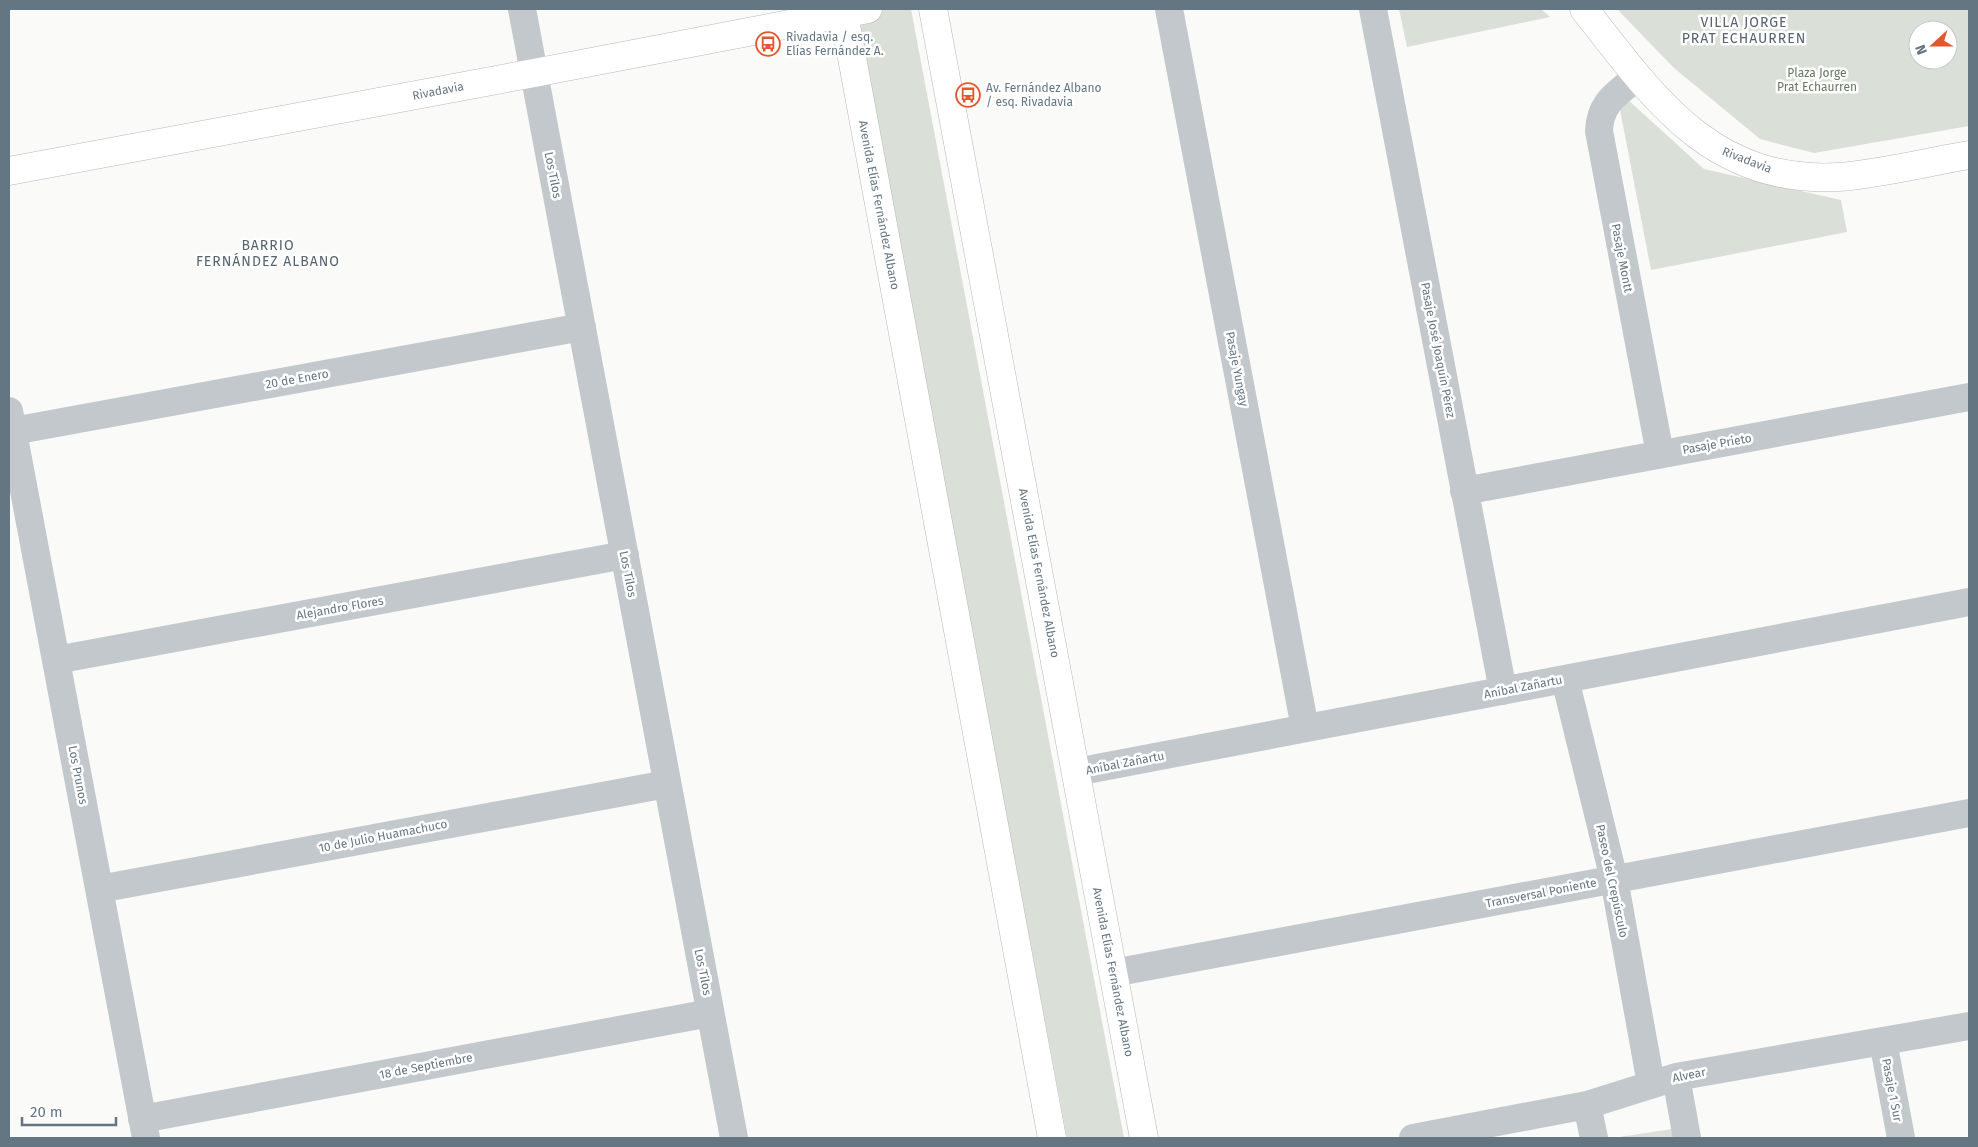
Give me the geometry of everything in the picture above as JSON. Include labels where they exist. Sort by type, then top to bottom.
[{"type":"main road","name":"Avenida Elías Fernández Albano","points":[[933,9],[1144,1138]]},
{"type":"main road","name":"Rivadavia","points":[[1584,9],[1637,77],[1664,107],[1688,129],[1714,147],[1737,159],[1788,174],[1838,177],[1969,155]]},
{"type":"main road","name":"Rivadavia","points":[[9,171],[534,73],[851,10]]},
{"type":"main road","name":"Avenida Elías Fernández Albano","points":[[851,10],[1052,1138]]},
{"type":"street","name":"Los Tilos","points":[[522,9],[734,1138]]},
{"type":"street","name":"Pasaje Yungay","points":[[1169,9],[1305,728]]},
{"type":"street","name":"Pasaje José Joaquín Pérez","points":[[1373,9],[1503,691]]},
{"type":"street","name":"Pasaje Montt","points":[[1637,77],[1608,102],[1601,115],[1599,130],[1660,454]]},
{"type":"street","name":"20 de Enero","points":[[11,421],[582,327]]},
{"type":"street","name":"Pasaje Prieto","points":[[1464,490],[1969,397]]},
{"type":"street","name":"Los Prunos","points":[[11,421],[144,1129]]},
{"type":"street","name":"Alejandro Flores","points":[[56,660],[624,555]]},
{"type":"street","name":"Aníbal Zañartu","points":[[1076,772],[1969,602]]},
{"type":"street","name":"Paseo del Crepúsculo","points":[[1565,679],[1663,1080],[1687,1138]]},
{"type":"street","name":"10 de Julio Huamachuco","points":[[99,889],[667,784]]},
{"type":"street","name":"Transversal Poniente","points":[[1113,973],[1969,813]]},
{"type":"street","name":"18 de Septiembre","points":[[144,1129],[710,1013]]},
{"type":"street","name":"Alvear","points":[[1413,1138],[1588,1105],[1663,1080],[1969,1026]]},
{"type":"street","name":"Pasaje 1 Sur","points":[[1883,1041],[1901,1138]]},
{"type":"street","points":[[1588,1105],[1594,1138]]},
{"type":"green space","points":[[855,9],[911,9],[1124,1138],[1067,1138]]},
{"type":"green space","points":[[1399,9],[1541,9],[1550,17],[1407,47]]},
{"type":"green space","name":"Plaza Jorge Prat Echaurren","points":[[1617,9],[1969,9],[1969,126],[1814,153],[1760,139],[1674,68]]},
{"type":"green space","points":[[1616,89],[1704,169],[1841,200],[1847,232],[1651,270]]},
{"type":"green space","points":[[1672,1129],[1674,1138],[1613,1138]]},
{"type":"place","name":"Rivadavia / esq. Elías Fernández A.","points":[[768,44]]},
{"type":"place","name":"Av. Fernández Albano / esq. Rivadavia","points":[[968,95]]},
{"type":"district","name":"VILLA JORGE PRAT ECHAURREN","points":[[1744,30]]},
{"type":"district","name":"BARRIO FERNÁNDEZ ALBANO","points":[[268,254]]}]
